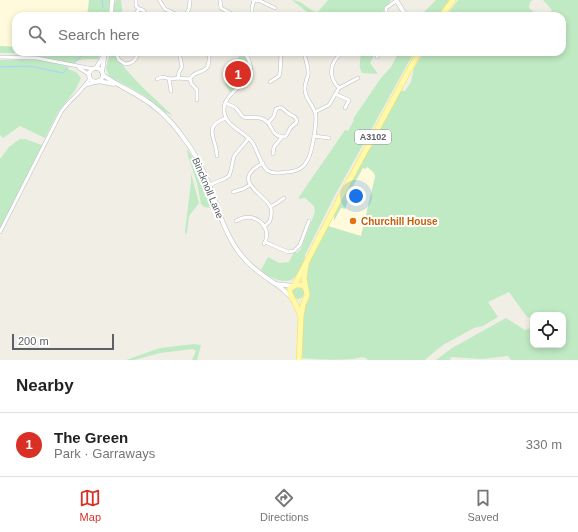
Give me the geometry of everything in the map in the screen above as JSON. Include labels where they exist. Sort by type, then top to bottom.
[{"type":"main road","points":[[444,12],[453,0]]},
{"type":"main road","name":"A3102","points":[[293,286],[417,56]]},
{"type":"main road","name":"A3102","points":[[305,288],[304,276],[308,260]]},
{"type":"main road","points":[[299,360],[301,316],[307,292],[301,285],[293,286],[290,290],[292,299],[301,316]]},
{"type":"main road","points":[[292,299],[299,302],[305,299]]},
{"type":"street","points":[[111,12],[112,0]]},
{"type":"street","points":[[136,0],[136,6],[144,12]]},
{"type":"street","points":[[159,0],[166,12]]},
{"type":"street","points":[[188,12],[190,0]]},
{"type":"street","points":[[220,0],[221,8],[228,12]]},
{"type":"street","points":[[252,12],[254,0],[260,0],[275,8]]},
{"type":"street","points":[[386,12],[386,8],[396,0],[404,12]]},
{"type":"street","points":[[0,232],[61,112],[86,85],[91,71],[103,56]]},
{"type":"street","points":[[86,85],[102,79],[104,56]]},
{"type":"street","points":[[117,56],[119,60],[125,64],[134,61],[137,56]]},
{"type":"street","points":[[157,79],[162,77],[169,79],[190,79],[192,76],[204,70],[209,65],[209,56]]},
{"type":"street","points":[[246,56],[249,62],[250,73],[245,82],[230,94],[225,103],[224,111],[226,118],[232,126],[249,138],[266,169],[272,172],[292,172],[301,168],[309,157],[316,119],[315,112],[305,90],[308,71],[305,57]]},
{"type":"street","points":[[270,82],[279,76],[281,70],[281,56]]},
{"type":"street","points":[[339,88],[332,80],[331,73],[335,62],[340,56]]},
{"type":"street","points":[[0,57],[37,58],[100,70],[103,74]]},
{"type":"street","points":[[178,78],[182,67],[180,57]]},
{"type":"street","points":[[78,67],[97,82]]},
{"type":"street","name":"Bincknoll Lane","points":[[103,74],[116,84],[150,103],[172,123],[192,151],[209,185],[224,226],[237,250],[256,270],[276,284],[292,299]]},
{"type":"street","points":[[315,112],[329,105],[339,88],[358,78]]},
{"type":"street","points":[[169,79],[171,91]]},
{"type":"street","points":[[190,79],[191,83],[198,90],[197,100]]},
{"type":"street","name":"Bincknoll Lane","points":[[97,82],[116,84]]},
{"type":"street","points":[[335,94],[349,100],[345,108]]},
{"type":"street","points":[[225,103],[235,107],[243,117],[261,118],[268,123],[272,131],[282,137]]},
{"type":"street","points":[[268,123],[273,118],[276,109],[278,108],[283,108],[288,113],[296,117],[296,123],[290,128],[285,137],[282,137],[274,147],[273,154]]},
{"type":"street","points":[[217,156],[213,127],[216,123],[226,118]]},
{"type":"street","points":[[314,136],[329,138]]},
{"type":"street","points":[[209,185],[229,176],[232,170],[234,156],[249,138]]},
{"type":"street","points":[[263,163],[255,168],[249,179],[250,185],[270,207],[272,215],[264,227]]},
{"type":"street","points":[[233,192],[250,185]]},
{"type":"street","points":[[270,207],[277,204],[284,198]]},
{"type":"street","points":[[236,221],[243,217],[252,217],[260,221],[264,227],[266,236],[265,243],[288,252],[295,250],[300,245],[309,221]]},
{"type":"street","name":"Bincknoll Lane","points":[[276,284],[293,286]]},
{"type":"shaded area","points":[[0,0],[89,0],[88,12],[12,12],[12,47],[0,46]]},
{"type":"shaded area","points":[[360,163],[375,174],[361,236],[328,226]]},
{"type":"green space","points":[[89,0],[110,0],[109,12],[88,12]]},
{"type":"green space","points":[[116,0],[121,0],[122,12],[113,12]]},
{"type":"green space","points":[[292,0],[298,1],[315,12],[307,12]]},
{"type":"green space","points":[[328,0],[391,0],[384,11],[318,12]]},
{"type":"green space","points":[[436,0],[450,0],[441,12],[424,12]]},
{"type":"green space","points":[[458,0],[533,0],[530,2],[529,8],[534,12],[449,12]]},
{"type":"green space","points":[[543,0],[578,0],[578,360],[511,360],[508,356],[482,359],[451,357],[450,360],[436,360],[452,348],[506,318],[525,330],[530,328],[530,348],[566,348],[566,312],[530,312],[530,318],[527,317],[509,292],[488,302],[498,317],[483,326],[474,328],[443,345],[425,360],[368,360],[363,357],[334,360],[302,358],[303,311],[310,294],[306,279],[307,268],[328,226],[361,236],[375,177],[371,170],[367,167],[365,169],[363,168],[353,186],[345,209],[341,208],[334,221],[334,215],[368,150],[376,140],[392,106],[401,91],[405,91],[411,82],[414,68],[422,56],[566,56],[566,12],[551,12],[552,10]]},
{"type":"green space","points":[[0,46],[12,47],[12,53],[0,53]]},
{"type":"green space","points":[[38,56],[99,56],[98,59],[82,60],[67,67],[68,69],[76,72],[81,78],[76,89],[58,112],[45,138],[20,126],[3,138],[0,135],[0,60],[40,59]]},
{"type":"green space","points":[[109,56],[116,56],[149,94],[173,116],[165,112],[145,96],[109,76],[106,68]]},
{"type":"green space","points":[[239,56],[246,56],[250,65],[248,77],[231,94],[225,84],[228,63],[234,66]]},
{"type":"green space","points":[[360,56],[374,56],[370,63],[378,74],[362,73]]},
{"type":"green space","points":[[397,56],[412,56],[334,197],[296,276],[287,281],[270,277],[261,270],[268,257],[279,263],[289,262],[294,252],[297,253],[301,249],[315,212],[314,206],[305,198],[299,199],[299,197],[345,130],[348,131],[354,120],[353,119],[381,78],[391,67]]},
{"type":"green space","points":[[20,139],[25,139],[42,146],[0,229],[0,159],[9,147]]},
{"type":"green space","points":[[187,149],[199,169],[214,203],[212,208],[204,207],[201,204],[197,183]]},
{"type":"green space","points":[[191,173],[199,203],[189,216],[186,235],[185,231]]},
{"type":"green space","points":[[298,287],[302,289],[304,293],[302,297],[298,299],[294,297],[292,293],[294,289]]},
{"type":"green space","points":[[194,344],[201,345],[197,360],[192,360],[196,351],[193,349],[160,353],[134,360],[126,360],[160,348]]},
{"type":"waterway","points":[[102,0],[103,8]]},
{"type":"waterway","points":[[74,63],[81,56]]},
{"type":"waterway","points":[[0,67],[29,66],[63,73],[69,67]]},
{"type":"place","name":"The Green","points":[[238,74]]},
{"type":"place","name":"Churchill House","points":[[353,221]]}]
